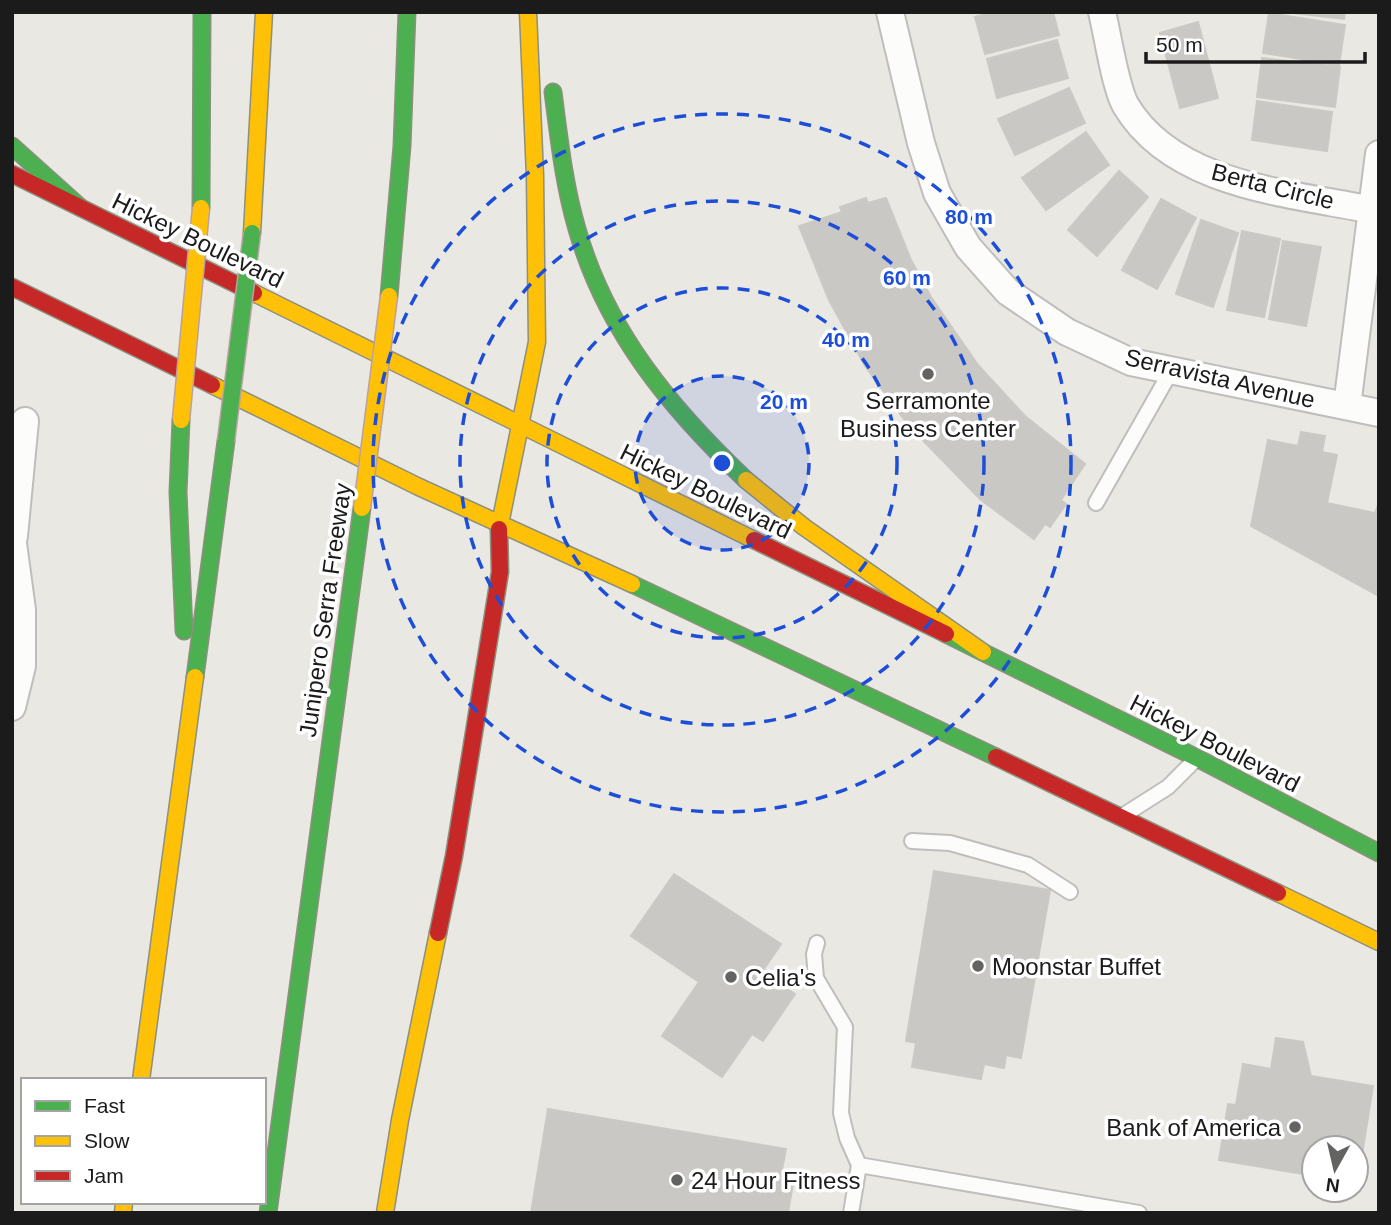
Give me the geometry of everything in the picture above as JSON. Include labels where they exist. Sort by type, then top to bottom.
[{"type":"main road","points":[[190,715],[179,551],[181,420],[201,208],[202,12]]},
{"type":"main road","points":[[141,1078],[251,233],[261,105],[264,12]]},
{"type":"main road","name":"Junipero Serra Freeway","points":[[268,1213],[389,296],[402,146],[407,12]]},
{"type":"main road","points":[[530,12],[548,69],[567,185],[583,249],[618,328],[656,387],[711,451],[760,494],[983,652]]},
{"type":"main road","points":[[385,1213],[400,1120],[454,856],[500,572],[499,522],[534,361],[537,326],[530,12]]},
{"type":"main road","points":[[12,146],[81,208]]},
{"type":"main road","name":"Hickey Boulevard","points":[[12,174],[1373,845]]},
{"type":"main road","points":[[12,287],[419,487],[723,625],[1379,942]]},
{"type":"street","name":"Serravista Avenue","points":[[890,12],[921,143],[937,193],[968,247],[1008,292],[1067,331],[1131,362],[1379,413]]},
{"type":"street","name":"Berta Circle","points":[[1102,12],[1125,105],[1150,134],[1181,160],[1242,183],[1372,210]]},
{"type":"street","points":[[1347,406],[1379,154]]},
{"type":"street","points":[[12,707],[22,666],[22,610],[13,536],[25,421]]},
{"type":"lane","points":[[1096,503],[1171,371]]},
{"type":"lane","points":[[1120,817],[1168,787],[1197,758]]},
{"type":"lane","points":[[912,841],[950,843],[1028,865],[1070,892]]},
{"type":"lane","points":[[817,943],[814,954],[816,978],[845,1027],[841,1114],[859,1165],[851,1213]]},
{"type":"lane","points":[[859,1165],[1139,1213]]},
{"type":"building","points":[[994,12],[1053,12],[1059,35],[985,54],[975,17]]},
{"type":"building","points":[[1284,12],[1345,12],[1344,19]]},
{"type":"building","points":[[1269,13],[1345,25],[1339,65],[1263,53]]},
{"type":"building","points":[[1198,22],[1218,98],[1180,108],[1160,33]]},
{"type":"building","points":[[1057,40],[1068,78],[997,98],[987,59]]},
{"type":"building","points":[[1262,58],[1340,67],[1335,107],[1257,97]]},
{"type":"building","points":[[1069,88],[1085,123],[1015,155],[998,119]]},
{"type":"building","points":[[1257,101],[1332,112],[1327,151],[1252,140]]},
{"type":"building","points":[[1086,132],[1109,165],[1046,210],[1022,178]]},
{"type":"building","points":[[1119,171],[1148,197],[1097,256],[1068,230]]},
{"type":"building","name":"Serramonte Business Center","points":[[866,198],[868,203],[886,198],[911,260],[931,297],[978,365],[1025,416],[1085,464],[1061,500],[1066,504],[1050,527],[1045,524],[1034,539],[981,500],[909,426],[865,366],[829,300],[799,226],[842,212],[840,207]]},
{"type":"building","points":[[1161,199],[1196,218],[1157,289],[1122,270]]},
{"type":"building","points":[[1201,220],[1238,233],[1213,307],[1176,294]]},
{"type":"building","points":[[1242,231],[1280,239],[1264,317],[1227,310]]},
{"type":"building","points":[[1283,241],[1321,247],[1306,326],[1269,319]]},
{"type":"building","points":[[1301,432],[1325,436],[1322,452],[1337,455],[1327,503],[1375,513],[1379,502],[1379,596],[1251,526],[1268,440],[1298,446]]},
{"type":"building","name":"Moonstar Buffet","points":[[934,871],[1050,890],[1021,1058],[1006,1055],[1004,1068],[984,1064],[981,1079],[912,1067],[916,1043],[906,1041]]},
{"type":"building","name":"Celia's","points":[[674,874],[781,944],[762,972],[795,994],[763,1041],[752,1034],[722,1077],[662,1036],[699,982],[631,936]]},
{"type":"building","name":"Bank of America","points":[[1276,1038],[1303,1042],[1311,1076],[1373,1086],[1365,1134],[1300,1134],[1300,1173],[1219,1160],[1228,1104],[1236,1105],[1243,1064],[1271,1069]]},
{"type":"building","points":[[548,1109],[786,1149],[781,1175],[794,1178],[788,1213],[531,1213]]},
{"type":"traffic: fast","points":[[201,208],[202,12]]},
{"type":"traffic: fast","points":[[389,296],[402,146],[407,12]]},
{"type":"traffic: fast","points":[[553,92],[572,212],[605,301],[623,335],[667,396],[746,480]]},
{"type":"traffic: fast","points":[[12,146],[81,208]]},
{"type":"traffic: fast","points":[[226,441],[252,233]]},
{"type":"traffic: fast","points":[[181,420],[178,492],[184,631]]},
{"type":"traffic: fast","points":[[195,677],[226,441]]},
{"type":"traffic: fast","points":[[268,1213],[362,508]]},
{"type":"traffic: fast","points":[[632,584],[996,757]]},
{"type":"traffic: fast","points":[[946,634],[1197,758],[1379,853]]},
{"type":"traffic: slow","points":[[252,233],[264,12]]},
{"type":"traffic: slow","points":[[499,529],[537,342],[535,176],[528,12]]},
{"type":"traffic: slow","points":[[181,420],[201,208]]},
{"type":"traffic: slow","points":[[254,293],[754,540]]},
{"type":"traffic: slow","points":[[362,508],[389,296]]},
{"type":"traffic: slow","points":[[212,385],[419,487],[632,584]]},
{"type":"traffic: slow","points":[[746,480],[804,527],[983,652]]},
{"type":"traffic: slow","points":[[141,1078],[195,677]]},
{"type":"traffic: slow","points":[[1278,893],[1379,942]]},
{"type":"traffic: slow","points":[[385,1213],[400,1120],[438,933]]},
{"type":"traffic: slow","points":[[123,1213],[124,1204]]},
{"type":"traffic: jam","points":[[12,174],[254,293]]},
{"type":"traffic: jam","points":[[12,287],[212,385]]},
{"type":"traffic: jam","points":[[438,933],[454,856],[500,572],[499,529]]},
{"type":"traffic: jam","points":[[754,540],[946,634]]},
{"type":"traffic: jam","points":[[996,757],[1278,893]]},
{"type":"place","name":"Serramonte Business Center","points":[[928,374]]},
{"type":"place","name":"Moonstar Buffet","points":[[978,966]]},
{"type":"place","name":"Celia's","points":[[731,977]]},
{"type":"place","name":"Bank of America","points":[[1295,1127]]},
{"type":"place","name":"24 Hour Fitness","points":[[677,1180]]}]
